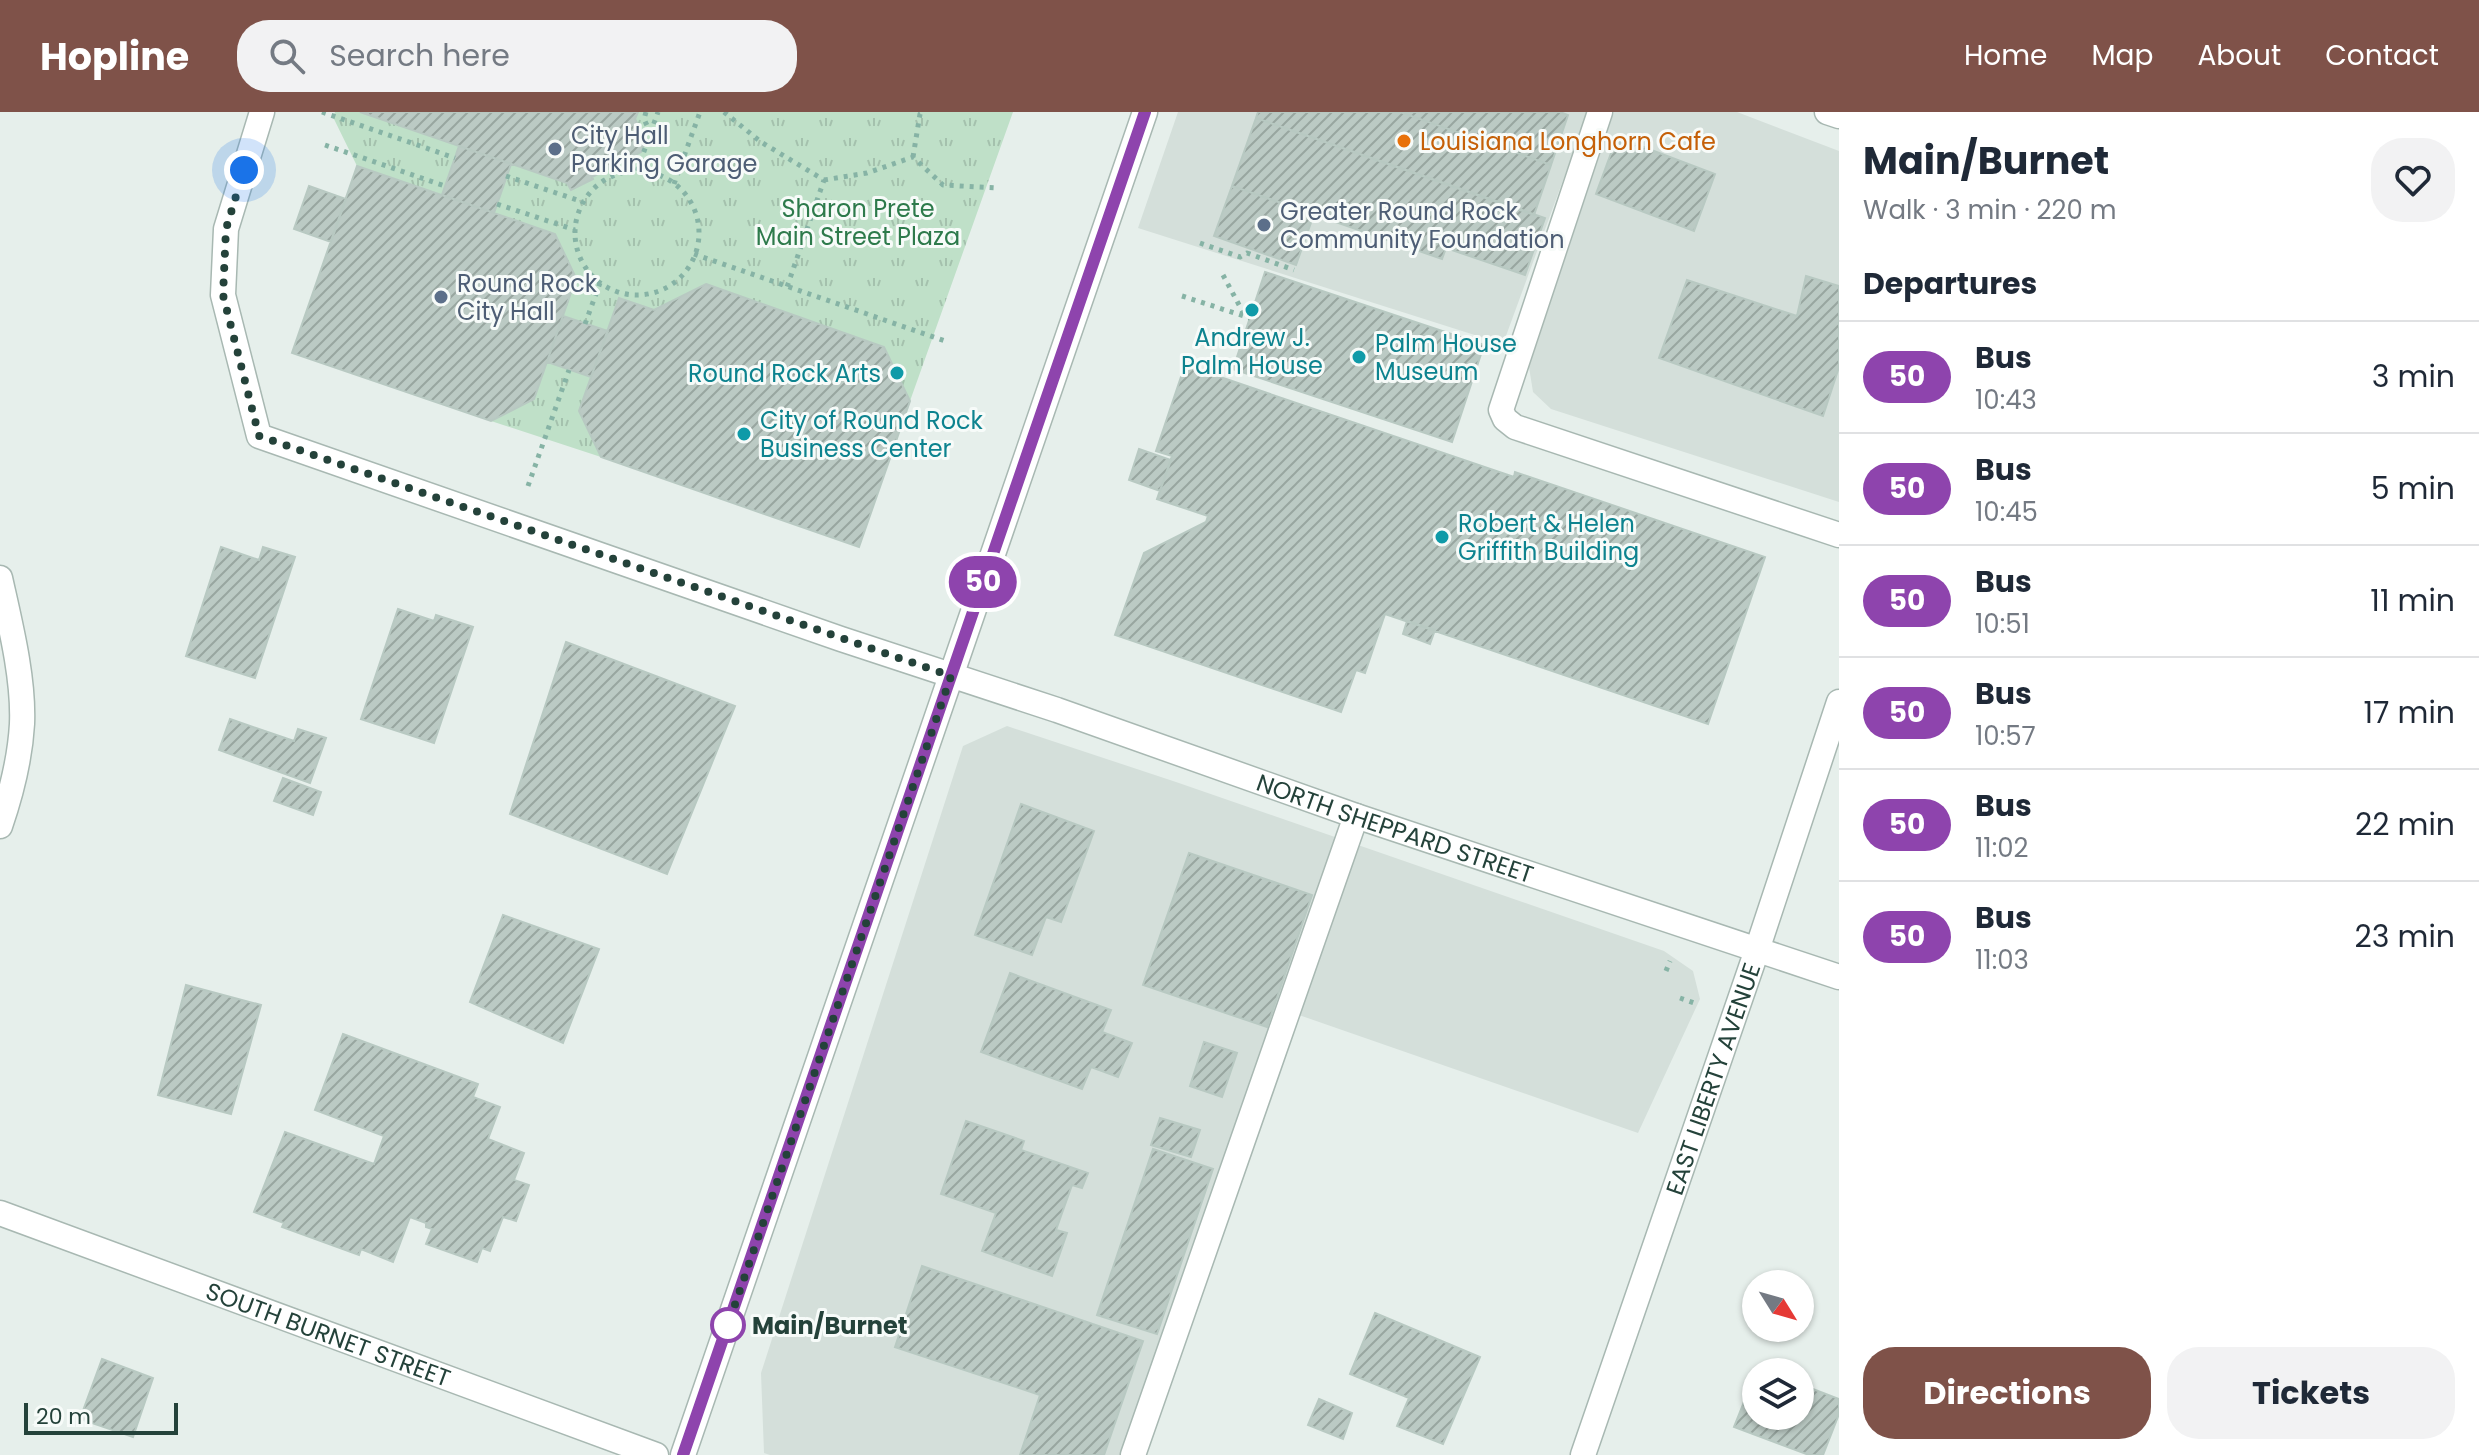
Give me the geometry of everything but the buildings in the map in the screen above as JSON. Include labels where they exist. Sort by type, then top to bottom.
[{"type":"street","name":"NORTH SHEPPARD STREET","points":[[262,112],[226,229],[223,295],[259,436],[1356,816],[1839,977]]},
{"type":"street","points":[[683,1455],[1145,112]]},
{"type":"street","points":[[1600,112],[1501,410],[1505,419],[1515,427],[1839,535]]},
{"type":"street","points":[[1827,112],[1839,116]]},
{"type":"street","points":[[0,578],[17,663],[22,723],[16,770],[0,826]]},
{"type":"street","name":"EAST LIBERTY AVENUE","points":[[1583,1455],[1839,702]]},
{"type":"street","points":[[1133,1455],[1356,816]]},
{"type":"street","name":"SOUTH BURNET STREET","points":[[0,1213],[656,1455]]},
{"type":"path","points":[[322,112],[455,158]]},
{"type":"path","points":[[646,112],[644,119],[651,133]]},
{"type":"path","points":[[637,171],[658,112]]},
{"type":"path","points":[[674,184],[700,112]]},
{"type":"path","points":[[724,112],[761,142],[824,180],[867,173],[913,157]]},
{"type":"path","points":[[913,157],[920,114],[924,112]]},
{"type":"path","points":[[325,145],[445,186]]},
{"type":"path","points":[[913,157],[943,185],[998,188]]},
{"type":"path","points":[[622,173],[652,173],[674,184],[685,194],[695,211],[699,230],[694,254],[681,276],[657,292],[637,295],[600,283],[581,260],[577,250],[575,230],[583,202],[604,180],[622,173]]},
{"type":"path","points":[[506,176],[583,202]]},
{"type":"path","points":[[787,287],[824,180]]},
{"type":"path","points":[[497,204],[575,230]]},
{"type":"path","points":[[1200,243],[1240,257],[1247,253],[1294,270]]},
{"type":"path","points":[[694,254],[945,341]]},
{"type":"path","points":[[1182,296],[1248,317],[1223,275]]},
{"type":"path","points":[[585,324],[600,283]]},
{"type":"path","points":[[528,486],[569,370]]},
{"type":"shaded area","points":[[1178,112],[1588,112],[1503,344],[1138,228]]},
{"type":"shaded area","points":[[1614,112],[1737,112],[1839,151],[1839,502],[1551,409],[1533,392],[1529,367]]},
{"type":"shaded area","points":[[1007,726],[1664,951],[1693,971],[1700,999],[1638,1133],[1276,1007],[1124,1455],[770,1455],[764,1453],[761,1373],[963,746]]},
{"type":"green space","name":"Sharon Prete Main Street Plaza","points":[[335,112],[360,112],[567,183],[571,190],[641,152],[646,140],[635,119],[638,112],[1013,112],[910,401],[884,347],[706,285],[654,310],[619,298],[579,411],[601,457],[491,421],[534,399],[576,278],[555,234],[357,166],[333,117]]},
{"type":"bus line","name":"50","points":[[683,1455],[1145,112]]},
{"type":"place","name":"Louisiana Longhorn Cafe","points":[[1404,141]]},
{"type":"place","name":"City Hall Parking Garage","points":[[555,149]]},
{"type":"place","name":"Greater Round Rock Community Foundation","points":[[1264,225]]},
{"type":"place","name":"Round Rock City Hall","points":[[441,297]]},
{"type":"place","name":"Andrew J. Palm House","points":[[1252,310]]},
{"type":"place","name":"Palm House Museum","points":[[1359,357]]},
{"type":"place","name":"Round Rock Arts","points":[[897,373]]},
{"type":"place","name":"City of Round Rock Business Center","points":[[744,434]]},
{"type":"place","name":"Robert & Helen Griffith Building","points":[[1442,537]]},
{"type":"place","name":"Main/Burnet","points":[[728,1325]]},
{"type":"route","points":[[244,170],[226,229],[223,295],[259,436],[951,676],[728,1325]]}]
